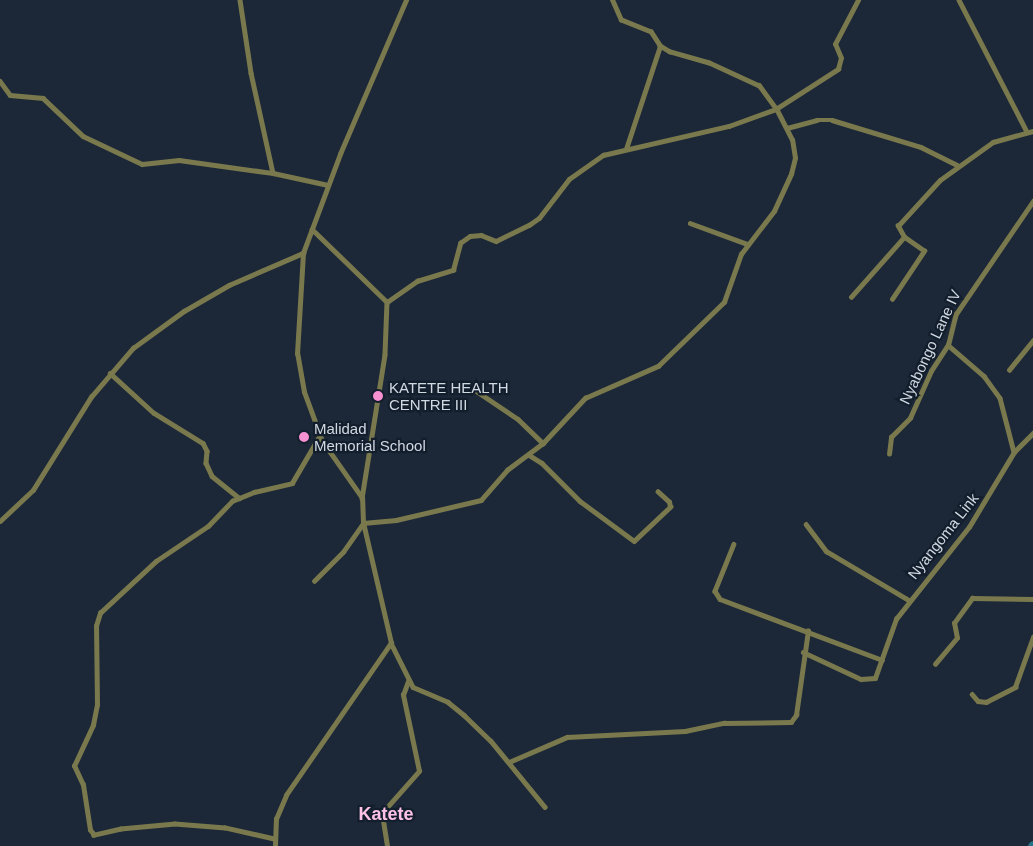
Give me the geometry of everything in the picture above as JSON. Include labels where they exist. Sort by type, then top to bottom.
[{"type":"street","points":[[240,0],[251,73],[273,173]]},
{"type":"street","points":[[362,498],[320,435],[297,363],[302,254],[328,185],[406,0]]},
{"type":"street","points":[[314,581],[343,552],[363,523],[472,504],[488,493],[507,470],[543,443],[571,409],[585,398],[658,366],[679,349],[724,302],[736,263],[747,244],[774,211],[791,174],[795,158],[787,128],[759,86],[660,46],[651,32],[621,20],[612,0]]},
{"type":"street","points":[[387,302],[417,281],[453,270],[460,243],[470,236],[481,235],[496,241],[529,225],[539,218],[569,179],[603,155],[729,126],[776,109],[838,69],[841,58],[835,44],[858,0]]},
{"type":"street","points":[[959,0],[1027,132]]},
{"type":"street","points":[[626,149],[660,46]]},
{"type":"street","points":[[0,81],[10,95],[43,98],[83,136],[142,164],[179,160],[273,173],[328,185]]},
{"type":"street","points":[[787,128],[817,120],[832,120],[921,147],[957,165]]},
{"type":"street","points":[[892,299],[924,251],[922,247],[904,237],[898,229],[919,200],[957,165],[993,142],[1033,130]]},
{"type":"street","name":"Nyabongo Lane IV","points":[[889,454],[891,438],[910,418],[931,371],[948,344],[956,314],[1033,201]]},
{"type":"street","points":[[690,223],[747,244]]},
{"type":"street","points":[[312,229],[387,302],[385,355],[362,498],[363,523],[391,643],[408,681],[422,692],[456,708],[509,762],[545,807]]},
{"type":"street","points":[[851,297],[904,237]]},
{"type":"street","points":[[0,521],[33,490],[110,373],[133,348],[184,311],[229,286],[302,254]]},
{"type":"street","points":[[1009,370],[1033,340]]},
{"type":"street","points":[[948,344],[984,376],[1000,398],[1014,452]]},
{"type":"street","points":[[110,373],[154,413],[203,443],[207,451],[206,463],[212,476],[239,498]]},
{"type":"street","points":[[469,386],[518,419],[543,443]]},
{"type":"street","name":"Nyangoma Link","points":[[803,652],[868,681],[875,678],[890,633],[909,600],[969,527],[1014,452],[1033,433]]},
{"type":"street","points":[[274,839],[225,828],[175,824],[122,829],[94,835],[90,830],[83,785],[74,770],[93,725],[97,705],[96,626],[100,613],[156,561],[208,526],[226,505],[239,498],[292,483],[320,435]]},
{"type":"street","points":[[529,455],[542,463],[580,501],[634,541],[670,507],[669,502],[658,492]]},
{"type":"street","points":[[806,524],[826,551],[909,600]]},
{"type":"street","points":[[734,544],[715,590],[716,596],[882,660]]},
{"type":"street","points":[[935,664],[957,638],[954,623],[972,598],[1033,599]]},
{"type":"street","points":[[509,762],[567,737],[685,731],[724,723],[791,722],[796,715],[803,652],[808,630]]},
{"type":"street","points":[[972,694],[978,701],[986,702],[1015,687],[1033,637]]},
{"type":"street","points":[[275,846],[276,819],[286,795],[391,643]]},
{"type":"street","points":[[387,846],[382,813],[419,771],[403,695],[408,681]]},
{"type":"place","name":"KATETE HEALTH CENTRE III","points":[[378,396]]},
{"type":"place","name":"Malidad Memorial School","points":[[304,437]]},
{"type":"district","name":"Katete","points":[[386,814]]}]
